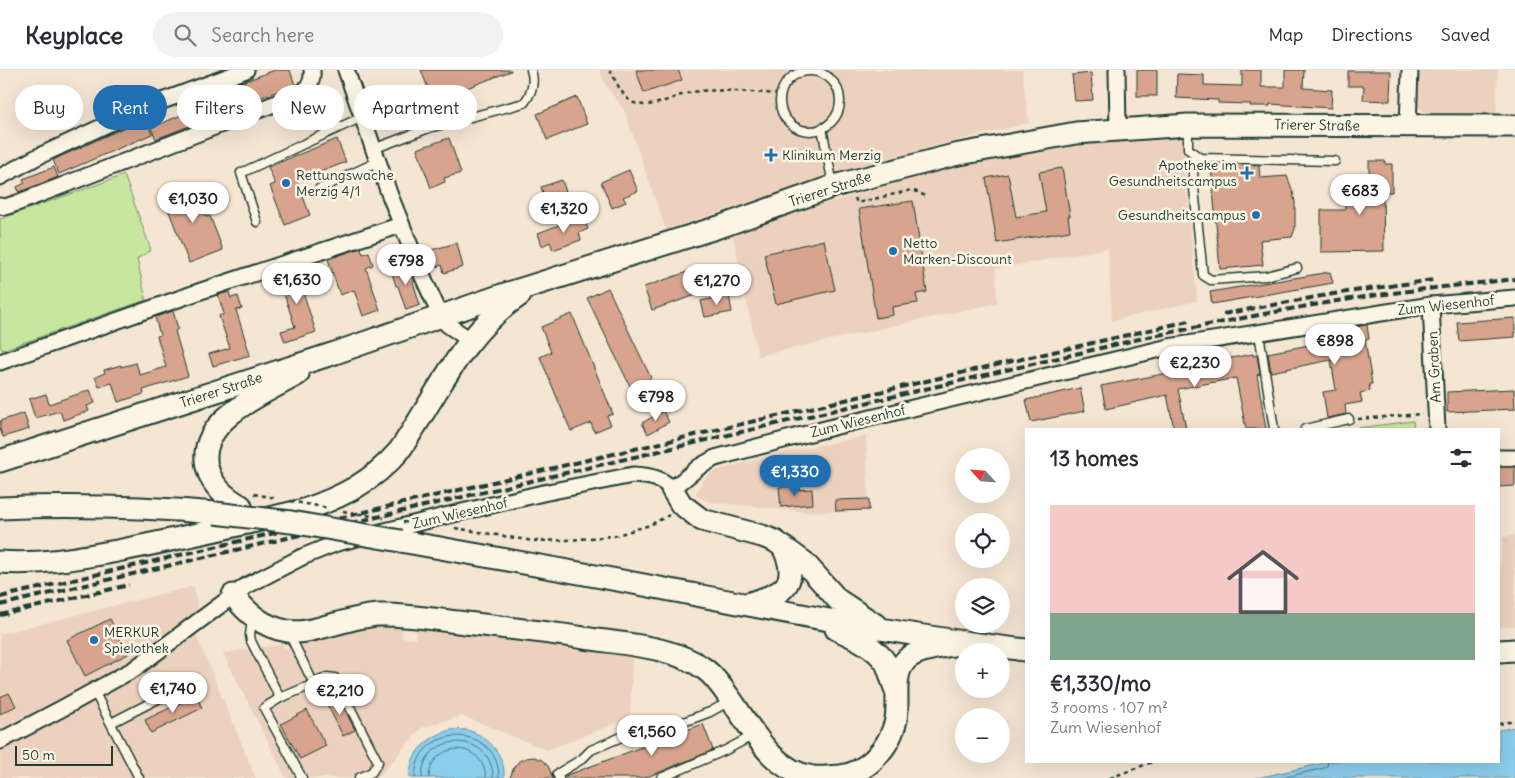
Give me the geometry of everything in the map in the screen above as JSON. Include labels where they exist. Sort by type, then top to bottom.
[{"type":"main road","name":"Trierer Straße","points":[[0,461],[335,353],[549,280],[722,226],[842,184],[954,155],[1066,135],[1118,129],[1188,125],[1515,126]]},
{"type":"main road","name":"Trierer Straße","points":[[0,562],[38,563],[157,544],[304,510],[323,504],[358,487],[386,466],[400,451],[470,340],[504,306],[525,292],[549,280]]},
{"type":"main road","points":[[291,522],[246,500],[220,492],[212,481],[208,468],[206,457],[208,442],[216,428],[226,417],[335,353]]},
{"type":"main road","points":[[676,496],[702,520],[775,541],[804,562],[838,600],[885,630]]},
{"type":"main road","points":[[0,508],[89,506],[216,513],[291,522],[402,531],[811,618],[966,643]]},
{"type":"main road","points":[[745,604],[769,597],[785,587],[790,578],[791,571],[783,547]]},
{"type":"main road","points":[[233,595],[253,617],[274,628],[293,632],[308,632],[355,618],[378,615],[403,615],[545,632],[657,650],[687,658],[707,670],[732,700],[755,734],[777,761],[794,771],[814,777],[844,776],[864,767],[884,749],[896,722],[896,692],[903,663],[909,657],[919,652],[955,645]]},
{"type":"main road","points":[[811,618],[863,641],[886,663],[896,692]]},
{"type":"main road","points":[[1010,648],[1025,650]]},
{"type":"main road","points":[[1500,651],[1515,650]]},
{"type":"street","points":[[0,177],[37,157],[138,110],[246,70]]},
{"type":"street","points":[[0,206],[17,203],[300,94],[309,87],[313,78],[312,70]]},
{"type":"street","points":[[346,70],[354,94]]},
{"type":"street","points":[[1117,70],[1118,129]]},
{"type":"street","points":[[1408,127],[1410,70]]},
{"type":"street","points":[[366,130],[419,268],[441,317],[448,325],[470,340]]},
{"type":"street","points":[[0,362],[402,225]]},
{"type":"street","name":"Zum Wiesenhof","points":[[0,741],[134,669],[149,652],[257,579],[282,566],[337,543],[544,493],[633,476],[648,476],[659,479],[676,496],[699,467],[715,458],[833,427],[1169,347],[1431,305],[1515,298]]},
{"type":"street","name":"Am Graben","points":[[1431,305],[1437,428]]},
{"type":"street","points":[[1500,458],[1515,458]]},
{"type":"lane","points":[[319,189],[375,155],[429,128],[524,103],[530,96],[533,78],[531,70]]},
{"type":"lane","points":[[812,70],[830,73],[839,91],[840,100],[839,109],[830,124],[813,130],[803,130],[787,120],[782,112],[781,94],[795,72],[812,70]]},
{"type":"lane","points":[[258,222],[241,173],[354,121]]},
{"type":"lane","points":[[1188,125],[1188,149],[1200,158],[1335,161]]},
{"type":"lane","points":[[822,128],[842,184]]},
{"type":"lane","points":[[1194,154],[1193,179],[1203,275],[1210,280],[1257,277],[1297,268]]},
{"type":"lane","points":[[1259,333],[1274,428]]},
{"type":"lane","points":[[1309,428],[1349,419]]},
{"type":"lane","points":[[253,617],[250,635],[280,698]]},
{"type":"lane","points":[[293,632],[293,642],[314,684]]},
{"type":"lane","points":[[302,778],[264,708],[280,698],[327,677],[334,678],[378,762],[372,772],[359,778]]},
{"type":"lane","points":[[111,724],[187,684]]},
{"type":"lane","points":[[94,691],[139,778]]},
{"type":"lane","points":[[559,778],[557,774],[582,759],[591,750],[640,729],[652,734],[710,712],[732,700]]},
{"type":"lane","points":[[661,778],[726,750],[755,734]]},
{"type":"path","points":[[610,70],[615,82],[631,101],[647,105],[688,93],[710,91],[781,94]]},
{"type":"path","points":[[842,184],[856,202],[912,190],[926,196]]},
{"type":"path","points":[[1349,419],[1436,412]]},
{"type":"path","points":[[457,529],[533,541],[614,536],[650,525],[667,517],[676,496]]},
{"type":"path","points":[[246,500],[290,501],[328,508]]},
{"type":"path","points":[[343,510],[384,518]]},
{"type":"path","points":[[402,531],[439,526]]},
{"type":"path","points":[[1500,724],[1515,721]]},
{"type":"path","points":[[1110,778],[1150,763]]},
{"type":"shaded area","name":"Klinikum Merzig","points":[[600,70],[1022,70],[1029,123],[864,165],[666,230],[624,110],[604,83]]},
{"type":"shaded area","points":[[1416,70],[1498,70],[1496,115],[1427,113],[1416,106]]},
{"type":"shaded area","points":[[1182,134],[1197,301],[1112,321],[1108,248],[996,269],[997,303],[758,356],[732,231],[945,168],[1103,141]]},
{"type":"shaded area","points":[[866,436],[869,510],[807,512],[710,502],[695,496],[702,482],[712,472],[772,455]]},
{"type":"shaded area","points":[[1515,535],[1515,626],[1500,627],[1500,572],[1503,537]]},
{"type":"shaded area","points":[[194,586],[198,607],[197,637],[256,778],[0,778],[0,634]]},
{"type":"shaded area","points":[[374,627],[402,627],[402,638],[415,639],[417,628],[632,657],[630,718],[547,750],[462,716],[421,728],[380,776],[376,778],[286,778],[223,653],[282,644],[285,648],[353,630]]},
{"type":"green space","points":[[124,175],[151,250],[137,259],[146,300],[2,350],[0,344],[0,219]]},
{"type":"green space","points":[[1413,421],[1414,428],[1357,428]]},
{"type":"water","points":[[1515,727],[1515,778],[1257,778],[1324,763],[1500,763],[1500,730]]},
{"type":"water","points":[[450,730],[474,732],[488,741],[494,747],[502,762],[504,778],[410,778],[413,761],[421,747],[427,741]]},
{"type":"building","points":[[275,70],[290,70],[295,85],[272,85],[272,93],[262,97],[262,85],[235,85]]},
{"type":"building","points":[[421,70],[511,70],[475,85],[427,85]]},
{"type":"building","points":[[636,70],[678,70],[682,80],[644,93]]},
{"type":"building","points":[[1137,70],[1157,70],[1157,96],[1137,96]]},
{"type":"building","points":[[1242,70],[1261,70],[1261,87],[1285,87],[1285,70],[1304,70],[1303,88],[1332,90],[1331,108],[1270,104],[1270,106],[1250,106],[1251,104],[1218,103],[1218,100],[1176,98],[1177,74],[1204,75],[1204,85],[1242,86]]},
{"type":"building","points":[[1348,71],[1391,71],[1390,101],[1363,100],[1364,86],[1348,86]]},
{"type":"building","points":[[1091,73],[1093,100],[1075,101],[1072,75]]},
{"type":"building","points":[[577,97],[587,124],[547,140],[537,114]]},
{"type":"building","points":[[177,117],[177,130],[179,130],[156,139],[152,130],[167,130],[167,121]]},
{"type":"building","points":[[119,130],[150,130],[152,134],[59,174],[53,160]]},
{"type":"building","points":[[449,138],[461,173],[444,178],[445,182],[431,188],[417,149]]},
{"type":"building","name":"Rettungswache Merzig 4/1","points":[[337,139],[346,162],[297,181],[310,215],[285,225],[270,186],[275,184],[268,167]]},
{"type":"building","points":[[1369,161],[1385,161],[1385,164],[1392,164],[1392,192],[1383,192],[1384,251],[1321,252],[1321,210],[1345,210],[1345,202],[1362,201],[1362,174],[1369,174]]},
{"type":"building","name":"Gesundheitscampus","points":[[1237,164],[1259,165],[1260,178],[1287,176],[1295,202],[1295,229],[1292,237],[1260,240],[1263,265],[1220,269],[1211,167]]},
{"type":"building","points":[[54,167],[58,177],[19,192],[17,187],[25,183],[23,179]]},
{"type":"building","points":[[1062,168],[1070,216],[1068,216],[1070,231],[997,243],[986,178],[1008,174],[1016,217],[1046,212],[1039,172]]},
{"type":"building","points":[[629,170],[638,191],[623,197],[626,202],[612,208],[601,182]]},
{"type":"building","points":[[562,180],[566,192],[545,199],[541,187]]},
{"type":"building","points":[[194,184],[206,217],[210,216],[223,250],[189,263],[163,196]]},
{"type":"building","name":"Netto Marken-Discount","points":[[913,201],[927,292],[916,294],[918,303],[892,307],[893,315],[876,318],[859,209]]},
{"type":"building","points":[[583,216],[588,229],[579,233],[581,240],[553,250],[550,242],[542,246],[538,233]]},
{"type":"building","points":[[824,240],[835,290],[776,304],[764,254]]},
{"type":"building","points":[[457,243],[463,267],[444,273],[442,265],[436,267],[431,250]]},
{"type":"building","points":[[361,248],[363,254],[369,252],[373,265],[366,268],[380,310],[363,316],[354,290],[340,295],[328,259]]},
{"type":"building","points":[[408,265],[415,281],[413,282],[420,305],[406,310],[391,270]]},
{"type":"building","points":[[305,266],[308,274],[303,276],[306,287],[302,289],[316,332],[285,342],[281,331],[295,327],[284,294],[287,293],[282,274]]},
{"type":"building","points":[[687,272],[696,295],[652,310],[644,287]]},
{"type":"building","points":[[1330,272],[1333,283],[1212,304],[1210,292]]},
{"type":"building","points":[[608,288],[651,378],[631,388],[587,298]]},
{"type":"building","points":[[229,292],[231,298],[238,296],[242,309],[236,310],[250,355],[213,366],[209,354],[230,348],[219,316],[224,314],[218,295]]},
{"type":"building","points":[[729,295],[732,312],[705,317],[701,301]]},
{"type":"building","points":[[173,311],[178,329],[175,331],[188,376],[143,390],[144,394],[118,402],[112,383],[99,387],[95,377],[105,373],[104,370],[121,365],[121,367],[136,363],[140,375],[166,367],[157,336],[160,335],[155,317]]},
{"type":"building","points":[[572,314],[613,414],[607,416],[611,425],[594,432],[591,423],[571,431],[540,357],[551,352],[541,327]]},
{"type":"building","points":[[1515,318],[1515,337],[1459,341],[1457,322]]},
{"type":"building","points":[[1367,325],[1369,339],[1365,340],[1372,384],[1369,384],[1370,391],[1360,393],[1362,402],[1345,405],[1346,414],[1327,418],[1323,392],[1336,390],[1331,360],[1271,372],[1268,353],[1340,339],[1339,329]]},
{"type":"building","points":[[1253,354],[1253,356],[1257,355],[1260,374],[1257,375],[1266,428],[1246,428],[1236,378],[1178,389],[1186,428],[1174,428],[1167,395],[1106,409],[1101,386],[1189,369],[1188,366]]},
{"type":"building","points":[[1080,388],[1085,411],[1031,422],[1026,400]]},
{"type":"building","points":[[1514,389],[1515,409],[1447,412],[1447,392]]},
{"type":"building","points":[[90,390],[95,403],[87,406],[89,411],[63,420],[60,411],[35,418],[29,399],[46,394],[49,404]]},
{"type":"building","points":[[663,411],[669,422],[648,434],[642,423]]},
{"type":"building","points":[[24,413],[29,429],[3,437],[0,421]]},
{"type":"building","points":[[1500,467],[1515,467],[1515,486],[1500,487]]},
{"type":"building","points":[[794,486],[794,490],[812,489],[813,504],[781,507],[779,487]]},
{"type":"building","points":[[869,499],[869,510],[836,511],[835,500]]},
{"type":"building","points":[[110,619],[128,654],[85,676],[67,640]]},
{"type":"building","points":[[9,693],[16,706],[0,714],[0,697]]},
{"type":"building","points":[[196,695],[202,708],[151,733],[145,720]]},
{"type":"building","points":[[338,696],[355,730],[343,736],[326,702]]},
{"type":"building","points":[[307,710],[326,746],[300,759],[281,724]]},
{"type":"building","points":[[703,724],[713,750],[665,770],[644,778],[565,778],[565,776]]},
{"type":"building","points":[[534,757],[542,760],[548,766],[553,778],[510,778],[514,767],[519,761]]},
{"type":"railway","points":[[0,605],[1148,337],[1331,302],[1515,279]]},
{"type":"railway","points":[[1223,314],[1333,294],[1433,280]]},
{"type":"railway","points":[[0,597],[1189,321]]},
{"type":"railway","points":[[0,615],[129,585]]},
{"type":"place","name":"Klinikum Merzig","points":[[771,155]]},
{"type":"place","name":"Apotheke im Gesundheitscampus","points":[[1247,173]]},
{"type":"place","name":"Rettungswache Merzig 4/1","points":[[286,183]]},
{"type":"place","name":"Gesundheitscampus","points":[[1256,215]]},
{"type":"place","name":"Netto Marken-Discount","points":[[893,251]]},
{"type":"place","name":"MERKUR Spielothek","points":[[94,640]]}]
